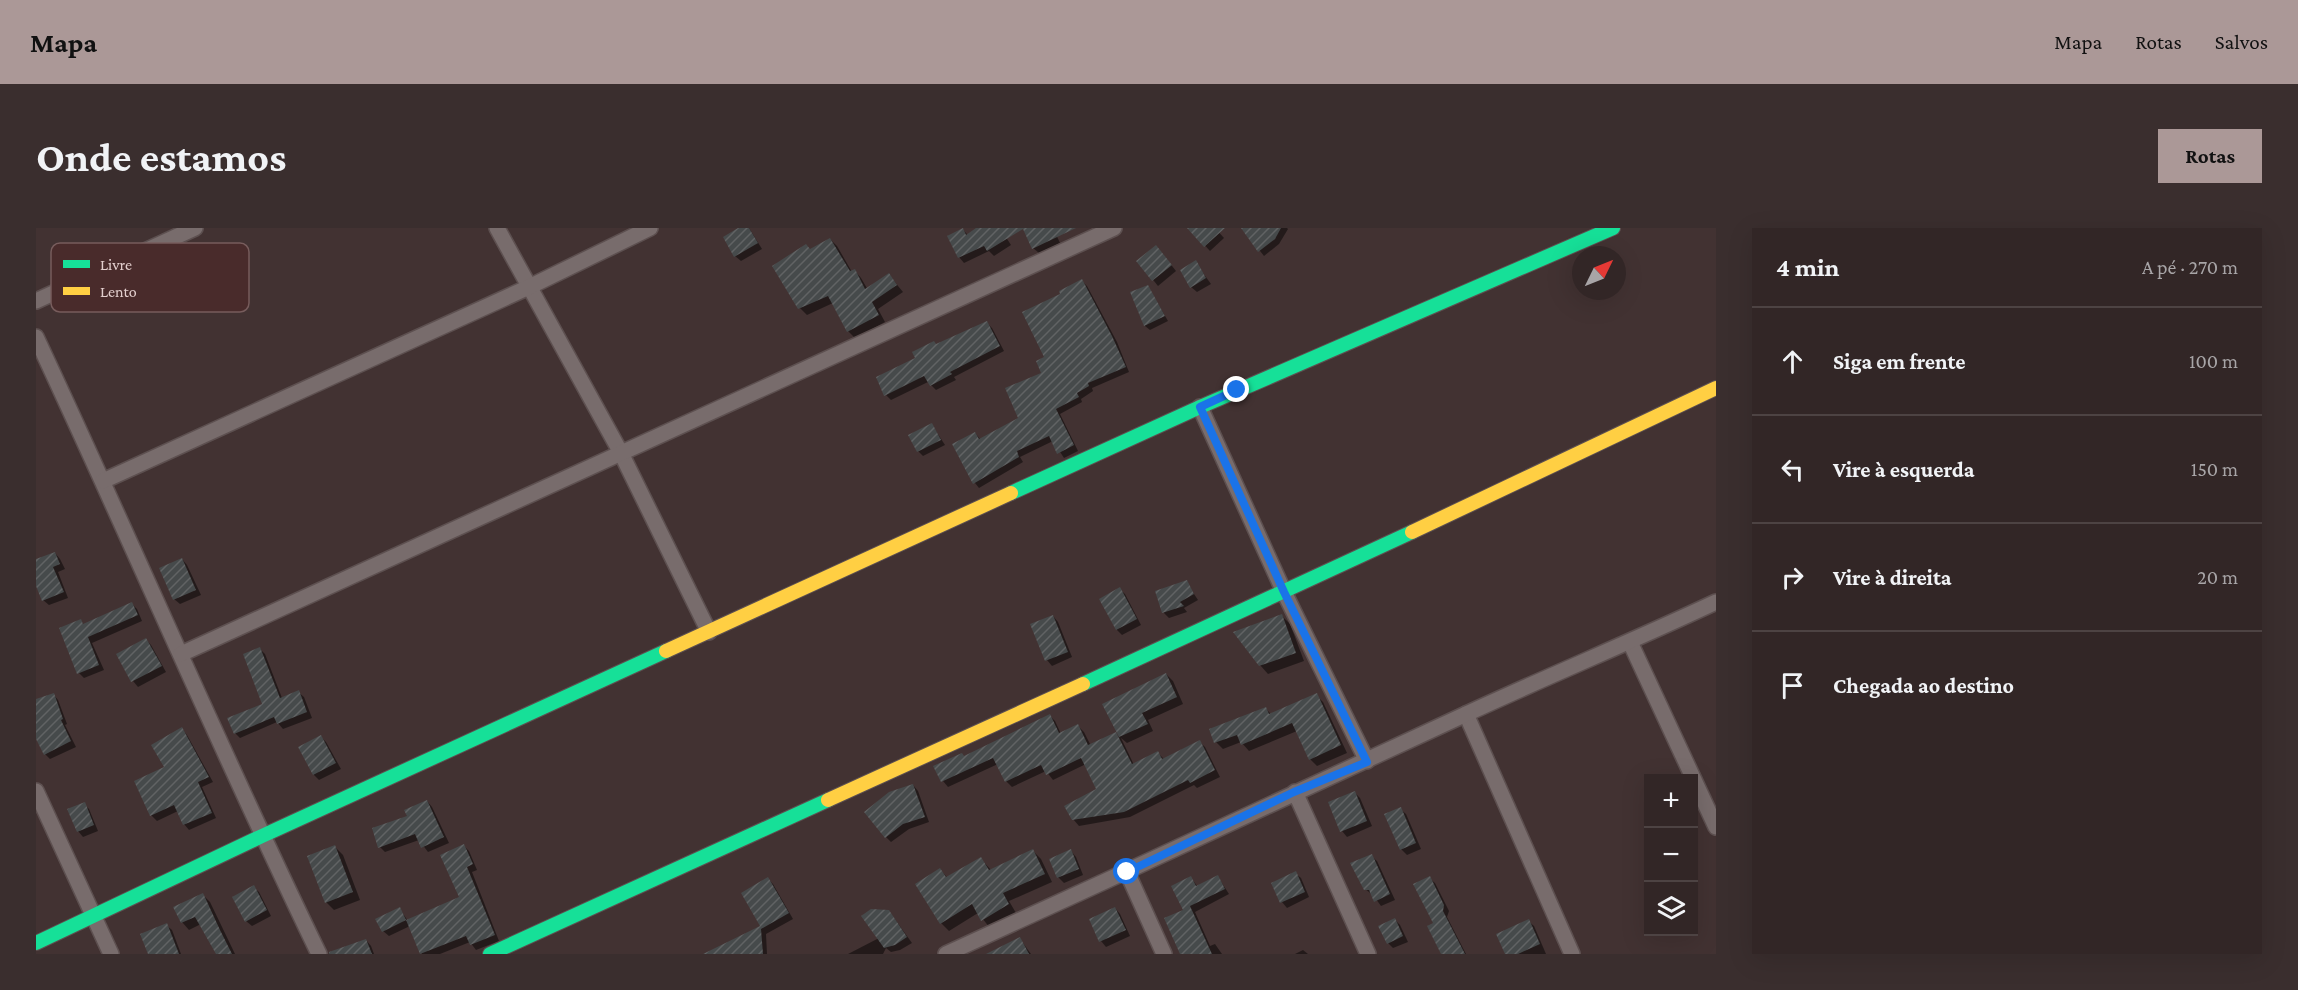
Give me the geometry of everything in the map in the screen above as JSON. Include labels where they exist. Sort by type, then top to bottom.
[{"type":"street","points":[[162,243],[195,228]]},
{"type":"street","points":[[497,228],[621,453],[709,632]]},
{"type":"street","points":[[103,481],[529,287],[650,228]]},
{"type":"street","points":[[181,654],[1114,228]]},
{"type":"street","points":[[36,943],[262,836],[1200,407],[1613,228]]},
{"type":"street","points":[[36,301],[51,294]]},
{"type":"street","points":[[36,337],[262,836],[319,954]]},
{"type":"street","points":[[490,954],[1284,592],[1716,390]]},
{"type":"street","points":[[1200,407],[1284,592],[1367,762]]},
{"type":"street","points":[[955,952],[1294,792],[1367,762],[1466,714],[1716,602]]},
{"type":"street","points":[[1630,642],[1716,827]]},
{"type":"street","points":[[1466,714],[1572,954]]},
{"type":"street","points":[[36,791],[111,954]]},
{"type":"street","points":[[1294,792],[1368,954]]},
{"type":"street","points":[[1127,872],[1164,954]]},
{"type":"building","points":[[738,228],[749,228],[758,243],[734,257],[723,237]]},
{"type":"building","points":[[963,228],[966,235],[976,228],[1076,228],[1032,249],[1023,229],[987,251],[984,246],[958,258],[947,236]]},
{"type":"building","points":[[1187,228],[1225,228],[1204,247]]},
{"type":"building","points":[[1241,228],[1281,228],[1275,239],[1258,252]]},
{"type":"building","points":[[830,238],[850,271],[855,269],[865,289],[889,273],[897,285],[872,302],[879,315],[847,332],[828,296],[798,309],[772,266],[806,244],[810,249]]},
{"type":"building","points":[[1156,245],[1172,265],[1152,281],[1136,261]]},
{"type":"building","points":[[1196,260],[1206,278],[1190,288],[1180,270]]},
{"type":"building","points":[[1082,279],[1126,367],[1088,383],[1089,386],[1077,393],[1079,397],[1056,409],[1074,445],[1057,454],[1049,436],[1017,451],[1019,457],[973,484],[952,444],[975,432],[979,439],[1018,418],[1005,388],[1041,373],[1036,361],[1044,357],[1022,312],[1060,294],[1059,291]]},
{"type":"building","points":[[1148,285],[1165,316],[1144,326],[1130,292]]},
{"type":"building","points":[[987,321],[1000,346],[950,372],[952,374],[930,386],[924,376],[884,396],[876,377],[915,358],[912,352]]},
{"type":"building","points":[[932,423],[941,440],[917,452],[908,435]]},
{"type":"building","points":[[55,552],[60,564],[53,567],[64,592],[42,601],[36,586],[36,559]]},
{"type":"building","points":[[182,558],[196,590],[173,600],[159,568]]},
{"type":"building","points":[[1187,580],[1194,594],[1180,602],[1184,606],[1162,613],[1155,591]]},
{"type":"building","points":[[1120,587],[1137,619],[1116,630],[1099,599]]},
{"type":"building","points":[[132,602],[138,615],[88,637],[99,665],[77,674],[59,628],[81,619],[83,624]]},
{"type":"building","points":[[1282,614],[1296,653],[1259,666],[1233,632]]},
{"type":"building","points":[[1053,615],[1068,652],[1045,661],[1030,624]]},
{"type":"building","points":[[146,638],[162,666],[131,682],[116,654]]},
{"type":"building","points":[[260,647],[280,698],[299,690],[307,712],[277,724],[274,717],[234,734],[227,718],[262,704],[243,654]]},
{"type":"building","points":[[1166,673],[1177,697],[1142,713],[1148,724],[1119,737],[1102,704]]},
{"type":"building","points":[[54,693],[63,719],[61,720],[71,741],[44,755],[36,739],[36,699]]},
{"type":"building","points":[[1317,693],[1341,745],[1309,760],[1292,723],[1241,745],[1237,735],[1214,743],[1209,729],[1266,707],[1269,714]]},
{"type":"building","points":[[1050,714],[1059,733],[1078,724],[1088,745],[1116,732],[1132,764],[1158,751],[1162,759],[1200,740],[1215,770],[1190,783],[1188,780],[1124,812],[1072,820],[1064,806],[1096,789],[1081,758],[1046,775],[1041,765],[1005,782],[993,758],[941,782],[933,766],[962,753],[964,756]]},
{"type":"building","points":[[182,727],[209,777],[198,782],[212,813],[183,825],[174,805],[150,816],[134,781],[164,767],[151,745]]},
{"type":"building","points":[[321,735],[336,763],[313,775],[298,747]]},
{"type":"building","points":[[913,784],[925,817],[903,824],[885,838],[864,812],[889,792]]},
{"type":"building","points":[[1355,791],[1367,821],[1340,832],[1328,802]]},
{"type":"building","points":[[427,800],[444,837],[421,848],[415,834],[378,848],[372,828],[407,816],[404,810]]},
{"type":"building","points":[[85,802],[94,825],[77,832],[67,809]]},
{"type":"building","points":[[1401,807],[1416,843],[1400,850],[1384,814]]},
{"type":"building","points":[[464,844],[473,864],[467,867],[495,935],[470,945],[466,936],[420,954],[406,920],[459,897],[440,855]]},
{"type":"building","points":[[335,845],[353,892],[325,903],[307,856]]},
{"type":"building","points":[[1033,849],[1045,874],[1003,893],[1009,904],[981,921],[972,904],[940,924],[915,884],[940,868],[946,877],[981,857],[989,870]]},
{"type":"building","points":[[1071,849],[1079,869],[1057,878],[1049,859]]},
{"type":"building","points":[[1372,854],[1390,894],[1374,902],[1369,890],[1364,890],[1350,863]]},
{"type":"building","points":[[1296,871],[1305,892],[1280,903],[1271,883]]},
{"type":"building","points":[[1218,875],[1225,889],[1190,906],[1212,954],[1180,954],[1164,918],[1183,910],[1171,886],[1191,876],[1196,886]]},
{"type":"building","points":[[1430,876],[1444,905],[1443,911],[1465,954],[1441,954],[1427,926],[1433,923],[1413,884]]},
{"type":"building","points":[[768,877],[789,913],[761,929],[763,954],[703,954],[760,926],[741,893]]},
{"type":"building","points":[[254,885],[267,910],[245,922],[232,897]]},
{"type":"building","points":[[203,893],[232,954],[216,954],[195,917],[181,923],[173,907]]},
{"type":"building","points":[[400,907],[406,920],[382,932],[375,919]]},
{"type":"building","points":[[1115,907],[1126,930],[1099,942],[1089,919]]},
{"type":"building","points":[[871,909],[889,910],[907,937],[895,945],[884,948],[861,916]]},
{"type":"building","points":[[1395,918],[1403,936],[1387,944],[1378,926]]},
{"type":"building","points":[[1529,919],[1540,944],[1518,954],[1505,954],[1496,934]]},
{"type":"building","points":[[167,923],[179,954],[148,954],[140,934]]},
{"type":"building","points":[[1020,937],[1029,954],[986,954]]},
{"type":"building","points":[[366,939],[372,954],[329,954],[329,952]]},
{"type":"traffic: fast","points":[[1011,493],[1200,407],[1613,228]]},
{"type":"traffic: fast","points":[[1083,684],[1412,532]]},
{"type":"traffic: fast","points":[[36,943],[262,836],[666,651]]},
{"type":"traffic: fast","points":[[490,954],[828,800]]},
{"type":"traffic: slow","points":[[1412,532],[1716,388]]},
{"type":"traffic: slow","points":[[666,651],[1011,493]]},
{"type":"traffic: slow","points":[[828,800],[1083,684]]},
{"type":"route","points":[[1127,872],[1294,792],[1367,762],[1284,592],[1200,407],[1237,390]]}]
